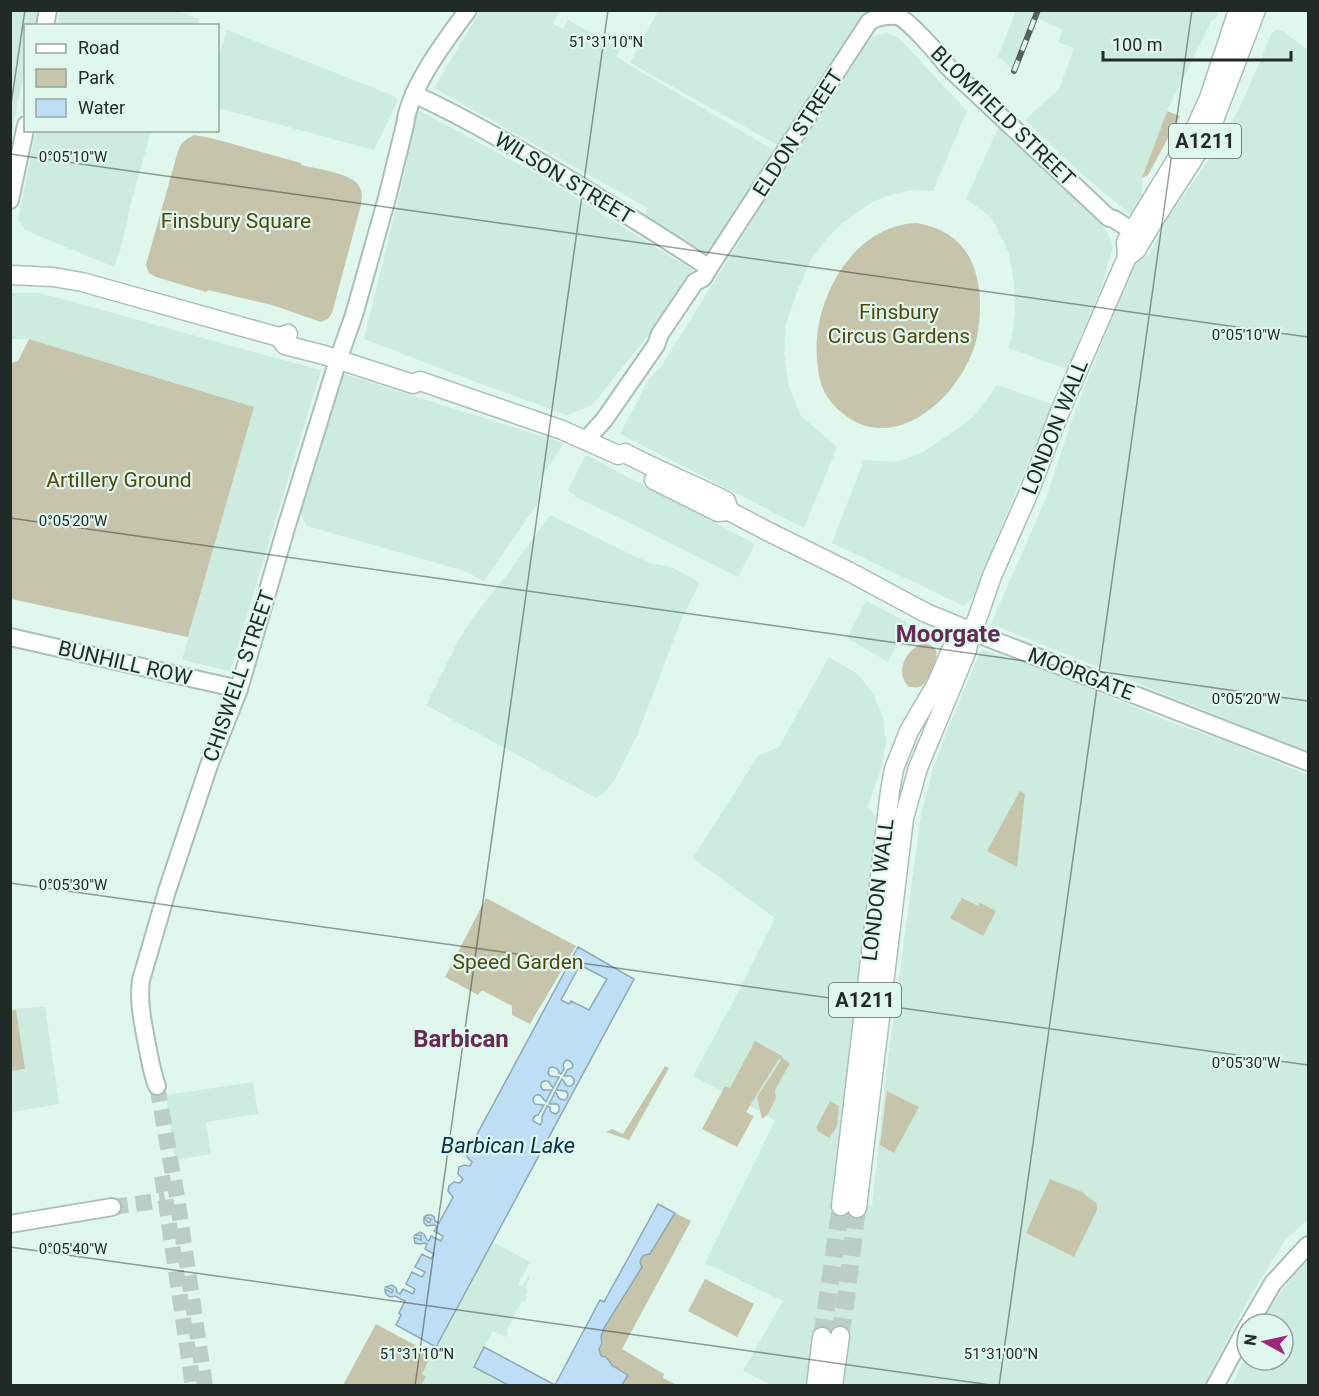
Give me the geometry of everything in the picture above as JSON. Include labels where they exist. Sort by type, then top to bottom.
[{"type":"main road","name":"LONDON WALL","points":[[849,1207],[904,818],[918,768],[966,654],[970,631],[979,614],[992,576],[1127,257],[1126,242],[1195,129],[1209,98],[1238,10]]},
{"type":"main road","name":"LONDON WALL","points":[[1127,257],[1136,250],[1208,136],[1256,10]]},
{"type":"main road","points":[[10,275],[69,279],[279,337],[285,345],[340,354]]},
{"type":"main road","name":"MOORGATE","points":[[340,354],[413,384],[420,381],[586,440],[618,454],[625,453],[726,501],[729,511],[769,532],[926,613],[970,631]]},
{"type":"main road","points":[[816,1386],[831,1337],[833,1386]]},
{"type":"street","points":[[340,354],[354,315],[393,174],[406,114],[433,60],[468,10]]},
{"type":"street","name":"BLOMFIELD STREET","points":[[897,16],[906,21],[947,66],[1109,218],[1132,231]]},
{"type":"street","name":"ELDON STREET","points":[[586,440],[604,420],[656,345],[660,334],[695,282],[706,273],[869,22],[873,19],[897,16]]},
{"type":"street","name":"WILSON STREET","points":[[414,94],[552,169],[637,221],[706,273]]},
{"type":"street","points":[[10,200],[25,132]]},
{"type":"street","name":"BLOMFIELD STREET","points":[[1109,218],[1113,231],[1127,257]]},
{"type":"street","name":"CHISWELL STREET","points":[[153,1082],[143,1025],[141,980],[165,897],[209,765],[239,689],[340,354]]},
{"type":"street","name":"MOORGATE","points":[[970,631],[1308,762]]},
{"type":"street","name":"BUNHILL ROW","points":[[10,637],[239,689]]},
{"type":"street","points":[[10,1224],[112,1207]]},
{"type":"street","points":[[1256,1312],[1273,1283],[1308,1245]]},
{"type":"street","points":[[1215,1386],[1235,1350]]},
{"type":"shaded area","points":[[11,10],[39,11],[35,24],[24,24],[24,72],[11,136]]},
{"type":"shaded area","points":[[60,11],[178,11],[199,19],[198,24],[57,24]]},
{"type":"shaded area","points":[[480,11],[559,11],[553,24],[563,29],[568,20],[621,49],[616,57],[777,152],[711,259],[644,216],[648,208],[434,88]]},
{"type":"shaded area","points":[[658,11],[866,11],[783,148],[630,63]]},
{"type":"shaded area","points":[[1016,11],[1218,11],[1167,111],[1142,178],[1142,207],[1133,217],[1075,168],[1025,120],[1059,89],[1074,48],[1058,42],[1063,30],[1038,18],[1016,73],[998,56]]},
{"type":"shaded area","points":[[227,30],[394,96],[398,100],[374,150],[219,108],[219,57]]},
{"type":"shaded area","points":[[1275,30],[1282,31],[1308,50],[1308,752],[991,624],[1046,498],[1073,417],[1139,254],[1149,255],[1168,218],[1210,158],[1238,111],[1271,34]]},
{"type":"shaded area","points":[[886,33],[899,38],[967,111],[933,191],[913,190],[896,193],[872,202],[846,220],[828,237],[811,260],[798,289],[786,324],[784,354],[789,387],[801,416],[837,447],[804,528],[620,434],[649,379],[662,365],[764,202],[872,37]]},
{"type":"shaded area","points":[[418,110],[543,177],[697,273],[592,405],[567,415],[364,339]]},
{"type":"shaded area","points":[[998,128],[1101,224],[1113,247],[1101,288],[1067,369],[1008,348],[1012,337],[1015,311],[1014,283],[1009,253],[991,217],[966,199]]},
{"type":"shaded area","points":[[36,132],[151,132],[114,267],[25,230],[18,220]]},
{"type":"shaded area","points":[[10,293],[38,293],[59,298],[321,370],[230,671],[182,660],[254,407],[29,339],[11,339]]},
{"type":"shaded area","points":[[343,374],[564,443],[539,482],[540,500],[484,581],[465,571],[307,526],[300,513]]},
{"type":"shaded area","points":[[997,385],[1052,404],[973,597],[964,606],[832,543],[864,460],[895,462],[920,454],[975,415]]},
{"type":"shaded area","points":[[586,455],[755,544],[738,577],[575,497],[568,490]]},
{"type":"shaded area","points":[[550,515],[649,563],[671,567],[696,580],[699,584],[680,623],[638,733],[614,781],[605,792],[596,798],[426,705],[459,639]]},
{"type":"shaded area","points":[[866,601],[907,622],[888,662],[847,638]]},
{"type":"shaded area","points":[[981,650],[1031,664],[1165,720],[1230,743],[1308,775],[1308,1220],[1286,1239],[1242,1312],[1235,1312],[1235,1325],[1204,1385],[843,1385],[848,1348],[826,1344],[819,1385],[771,1385],[743,1371],[783,1301],[705,1263],[775,1121],[693,1076],[775,918],[693,858],[758,756],[779,747],[829,657],[858,674],[873,694],[883,716],[886,743],[881,769],[868,806],[879,820],[834,1201],[872,1206],[886,1074],[921,815],[933,769]]},
{"type":"shaded area","points":[[45,1007],[59,1104],[13,1112],[11,1130],[10,1009]]},
{"type":"shaded area","points":[[253,1082],[258,1114],[206,1122],[211,1154],[175,1160],[166,1095]]},
{"type":"shaded area","points":[[493,1242],[530,1262],[518,1285],[522,1287],[528,1276],[530,1277],[525,1288],[528,1290],[525,1302],[522,1301],[506,1331],[508,1332],[506,1337],[493,1331],[474,1367],[508,1385],[421,1386],[426,1377],[422,1374]]},
{"type":"shaded area","points":[[1308,1261],[1308,1385],[1232,1385],[1238,1372],[1295,1372],[1295,1312],[1267,1312],[1298,1270]]},
{"type":"green space","points":[[1167,111],[1180,116],[1148,175],[1142,178]]},
{"type":"green space","name":"Finsbury Square","points":[[194,135],[335,173],[350,178],[359,186],[362,193],[361,205],[332,313],[328,319],[321,322],[272,305],[208,290],[206,292],[149,273],[146,265],[178,151],[184,141]]},
{"type":"green space","name":"Finsbury Circus Gardens","points":[[917,223],[944,232],[955,239],[970,259],[975,271],[980,300],[976,340],[962,374],[948,393],[931,409],[912,421],[892,427],[871,427],[851,419],[831,402],[822,387],[817,359],[817,337],[821,314],[829,291],[855,252],[873,237],[894,227]]},
{"type":"green space","name":"Artillery Ground","points":[[29,339],[254,407],[188,637],[11,599],[11,363],[18,361]]},
{"type":"green space","points":[[924,643],[936,650],[935,661],[924,684],[909,687],[902,675],[904,662],[912,650]]},
{"type":"green space","points":[[1020,791],[1025,794],[1017,867],[987,851]]},
{"type":"green space","name":"Speed Garden","points":[[486,898],[576,946],[530,1024],[512,1015],[512,1006],[484,991],[478,995],[445,977]]},
{"type":"green space","points":[[962,898],[996,911],[983,936],[950,918]]},
{"type":"green space","points":[[16,1010],[25,1069],[11,1071],[11,1011]]},
{"type":"green space","points":[[755,1041],[790,1063],[775,1090],[776,1098],[768,1114],[762,1119],[757,1097],[781,1060],[779,1059],[746,1112],[754,1116],[737,1147],[702,1129],[725,1086],[730,1088]]},
{"type":"green space","points":[[665,1066],[669,1068],[629,1140],[606,1132],[612,1129],[623,1134]]},
{"type":"green space","points":[[887,1091],[919,1107],[894,1153],[880,1145]]},
{"type":"green space","points":[[830,1101],[839,1106],[837,1127],[829,1138],[816,1128]]},
{"type":"green space","points":[[1050,1179],[1082,1192],[1097,1204],[1097,1210],[1074,1257],[1026,1233]]},
{"type":"green space","points":[[675,1213],[691,1221],[622,1349],[664,1374],[663,1378],[677,1385],[622,1385],[628,1374],[613,1366],[600,1354],[602,1331],[642,1267],[640,1263],[642,1257],[650,1254]]},
{"type":"green space","points":[[705,1279],[754,1304],[737,1337],[688,1311]]},
{"type":"green space","points":[[376,1324],[432,1354],[422,1374],[426,1377],[421,1385],[343,1385]]},
{"type":"water","name":"Barbican Lake","points":[[578,947],[634,979],[436,1347],[396,1325],[405,1301],[395,1296],[388,1296],[385,1289],[392,1293],[393,1290],[386,1287],[392,1285],[400,1294],[403,1289],[413,1294],[415,1289],[406,1284],[412,1272],[422,1277],[425,1272],[415,1267],[422,1254],[431,1259],[434,1254],[425,1249],[427,1244],[415,1243],[414,1237],[421,1240],[421,1236],[415,1235],[420,1232],[429,1241],[431,1236],[441,1241],[443,1236],[434,1231],[437,1227],[427,1226],[424,1218],[428,1222],[431,1219],[424,1217],[431,1215],[439,1223],[453,1197],[448,1191],[449,1186],[454,1182],[460,1183],[463,1179],[458,1174],[459,1167],[470,1166],[472,1162],[467,1157],[468,1151]],"holes":[[[580,965],[607,979],[589,1010],[571,1001],[569,1004],[561,1000]],[[566,1060],[573,1065],[564,1076],[571,1076],[574,1083],[567,1086],[562,1079],[556,1090],[566,1091],[567,1098],[560,1099],[555,1092],[549,1104],[557,1104],[559,1111],[556,1114],[553,1113],[547,1106],[540,1125],[533,1119],[544,1105],[535,1104],[534,1098],[540,1095],[546,1102],[552,1090],[543,1090],[541,1083],[548,1081],[553,1088],[559,1077],[550,1076],[549,1069],[556,1068],[561,1074]]]},
{"type":"water","points":[[658,1204],[675,1213],[650,1254],[642,1258],[640,1262],[642,1267],[604,1328],[601,1337],[602,1343],[599,1349],[601,1356],[606,1357],[613,1366],[628,1375],[622,1385],[555,1385],[600,1300],[604,1302]]},
{"type":"water","points":[[484,1347],[555,1385],[508,1385],[474,1367]]},
{"type":"tunnel","points":[[157,1086],[177,1197],[205,1386]]},
{"type":"tunnel","points":[[162,1176],[193,1386]]},
{"type":"tunnel","points":[[112,1207],[165,1200]]},
{"type":"tunnel","points":[[822,1337],[841,1206]]},
{"type":"tunnel","points":[[840,1336],[857,1208]]},
{"type":"railway","points":[[1014,71],[1038,10]]},
{"type":"district","name":"Moorgate","points":[[948,634]]},
{"type":"district","name":"Barbican","points":[[461,1039]]}]
